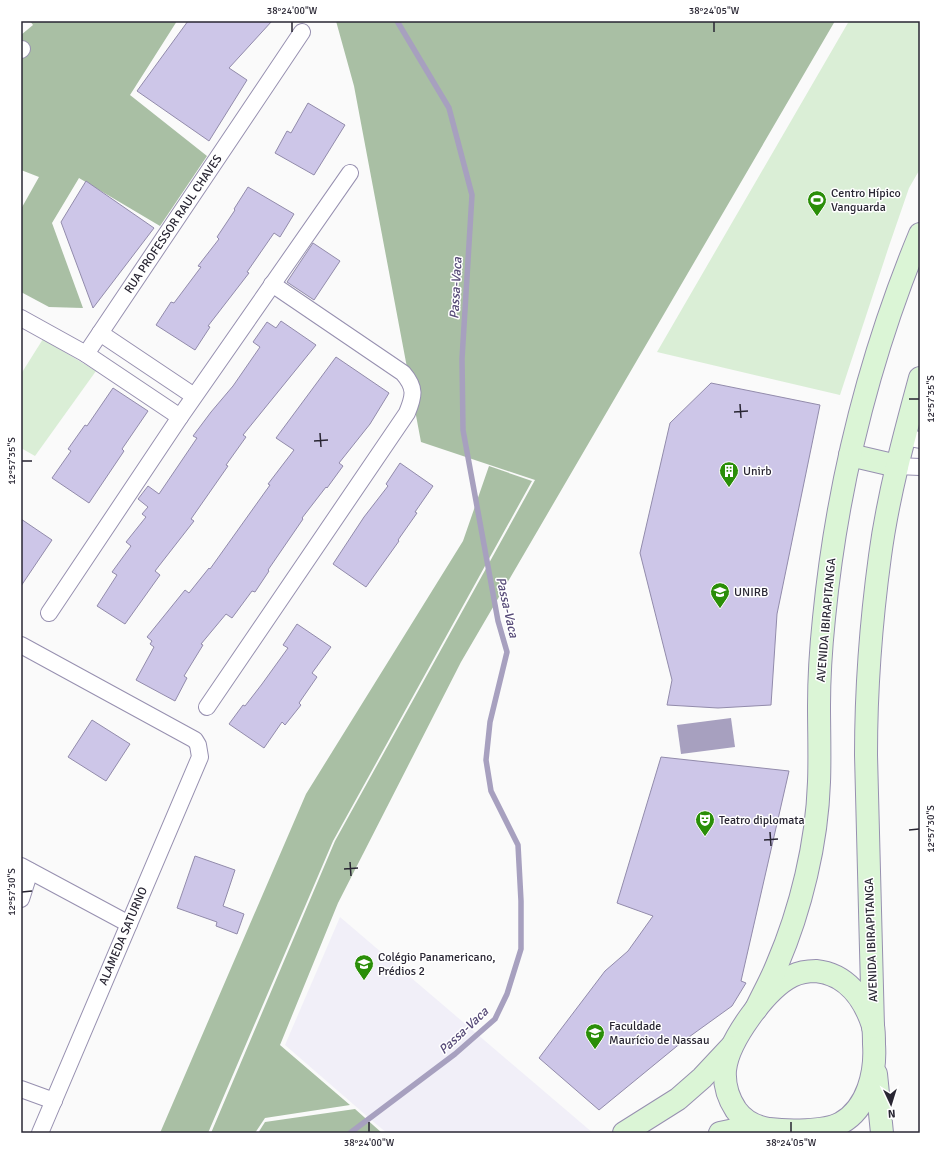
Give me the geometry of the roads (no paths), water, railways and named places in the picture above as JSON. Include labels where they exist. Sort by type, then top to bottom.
[{"type":"main road","name":"AVENIDA IBIRAPITANGA","points":[[756,1008],[777,964],[790,927],[812,848],[819,782],[819,704],[824,620],[832,544],[850,455],[861,408],[880,342],[913,265],[920,234]]},
{"type":"main road","name":"AVENIDA IBIRAPITANGA","points":[[875,1057],[873,1027],[866,713],[872,625],[880,555],[897,466],[912,439],[920,378]]},
{"type":"main road","points":[[850,455],[897,466]]},
{"type":"main road","points":[[624,1133],[678,1099],[702,1078],[734,1043],[756,1008],[779,985],[791,976],[810,971],[823,972],[836,976],[846,982],[854,990],[862,1002],[873,1027]]},
{"type":"main road","points":[[734,1043],[726,1064],[725,1078],[727,1090],[738,1112],[748,1122],[769,1130]]},
{"type":"main road","points":[[720,1133],[736,1129],[819,1129],[834,1126],[846,1120],[858,1108],[866,1095],[875,1057]]},
{"type":"main road","points":[[875,1057],[882,1133]]},
{"type":"street","name":"RUA PROFESSOR RAUL CHAVES","points":[[86,354],[302,32]]},
{"type":"street","points":[[49,613],[194,396],[350,173]]},
{"type":"street","points":[[208,707],[407,413],[413,400],[413,390],[410,381],[404,373],[272,284]]},
{"type":"street","points":[[21,318],[86,354],[180,417]]},
{"type":"street","points":[[100,333],[194,396]]},
{"type":"street","points":[[897,466],[920,467]]},
{"type":"street","name":"ALAMEDA SATURNO","points":[[21,645],[195,740],[200,757],[40,1133]]},
{"type":"street","points":[[21,899],[26,868],[129,924]]},
{"type":"street","points":[[21,1089],[54,1101]]},
{"type":"waterway","name":"Passa-Vaca","points":[[350,1133],[455,1054],[495,1019],[507,994],[521,949],[521,901],[518,845],[491,791],[486,760],[490,722],[507,652],[498,621],[463,430],[462,359],[472,195],[449,108],[397,21]]},
{"type":"place","name":"Centro Hípico Vanguarda","points":[[817,217]]},
{"type":"place","name":"Unirb","points":[[729,488]]},
{"type":"place","name":"UNIRB","points":[[720,609]]},
{"type":"place","name":"Teatro diplomata","points":[[705,837]]},
{"type":"place","name":"Colégio Panamericano, Prédios 2","points":[[364,981]]},
{"type":"place","name":"Faculdade Maurício de Nassau","points":[[595,1050]]}]
